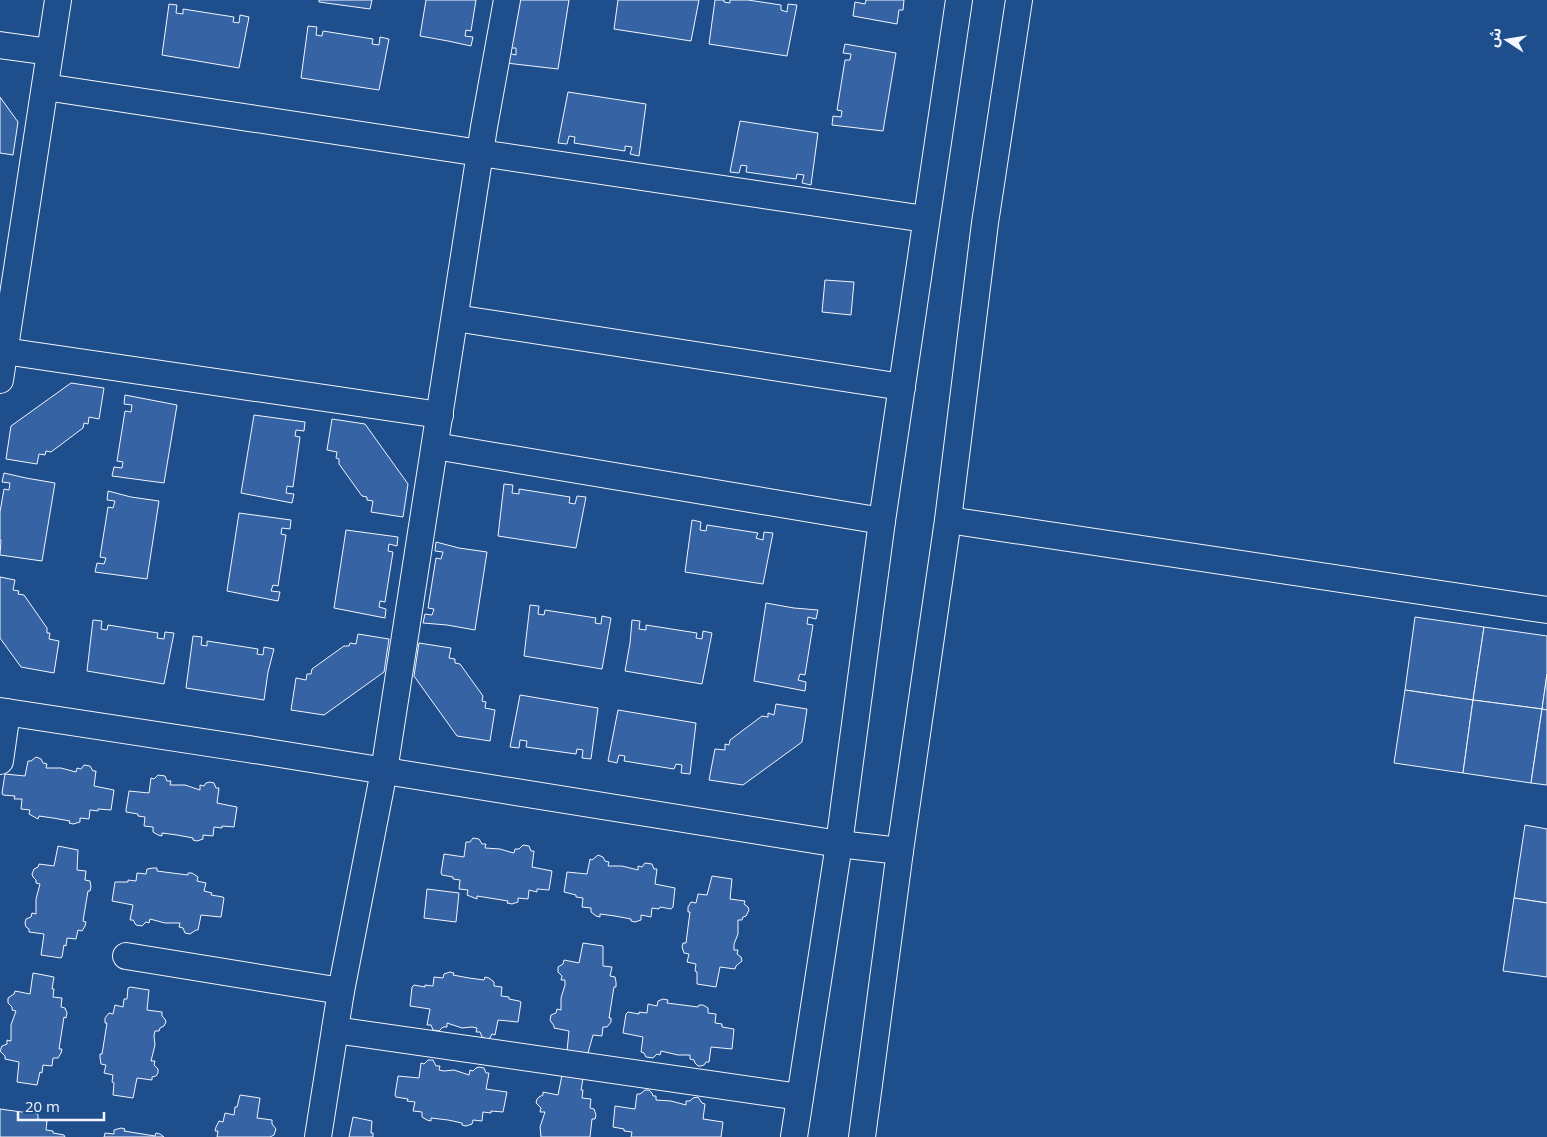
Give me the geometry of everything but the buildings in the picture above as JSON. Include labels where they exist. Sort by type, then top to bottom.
[{"type":"street","points":[[0,380],[58,0]]},
{"type":"street","points":[[318,1137],[341,991],[384,771],[480,154],[507,0]]},
{"type":"street","points":[[794,1137],[839,844],[882,521],[958,0]]},
{"type":"street","points":[[862,1137],[900,851],[948,520],[985,223],[1019,0]]},
{"type":"street","points":[[0,45],[50,52]]},
{"type":"street","points":[[45,87],[480,154],[925,219]]},
{"type":"street","points":[[455,318],[902,387]]},
{"type":"street","points":[[4,351],[440,415]]},
{"type":"street","points":[[435,446],[882,521]]},
{"type":"street","points":[[948,520],[1547,610]]},
{"type":"street","points":[[0,761],[4,711],[261,750],[839,844],[900,851]]},
{"type":"street","points":[[126,956],[341,991]]},
{"type":"street","points":[[335,1030],[800,1097]]}]
